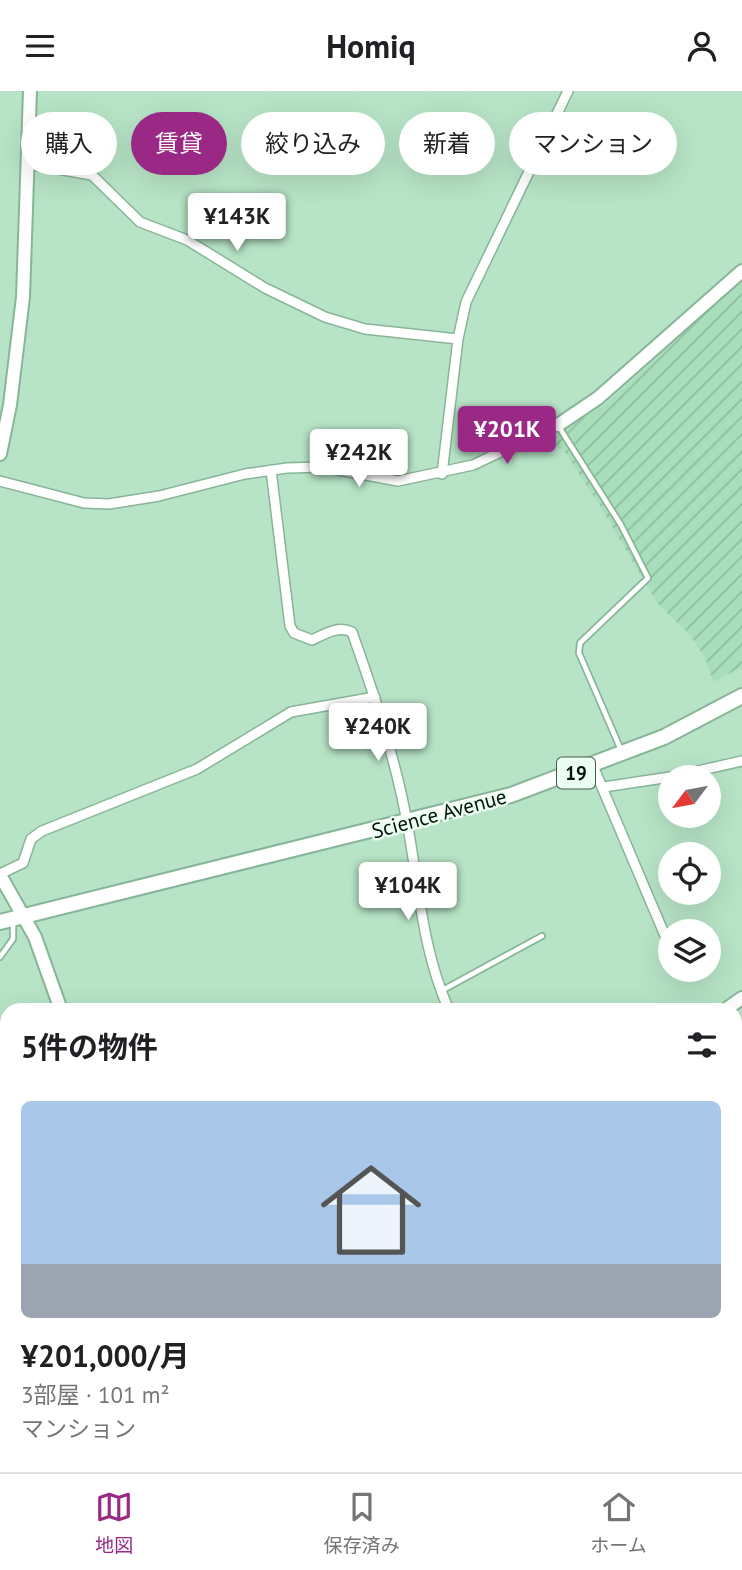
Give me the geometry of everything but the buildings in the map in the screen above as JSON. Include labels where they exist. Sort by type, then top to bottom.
[{"type":"main road","name":"Science Avenue","points":[[12,919],[511,795],[623,754],[742,696]]},
{"type":"street","points":[[30,91],[30,112]]},
{"type":"street","points":[[442,474],[458,339],[466,302],[568,91]]},
{"type":"street","points":[[0,454],[10,405],[23,297],[29,175]]},
{"type":"street","points":[[92,175],[140,222],[187,240],[265,288],[325,317],[365,329],[458,339]]},
{"type":"street","points":[[0,481],[84,503],[109,504],[159,496],[271,470],[323,467],[398,481],[442,474],[473,465],[558,425],[598,398],[742,271]]},
{"type":"street","points":[[271,470],[290,626],[294,633],[312,640],[333,630],[345,629],[352,632],[376,697],[407,823],[428,954],[446,1003]]},
{"type":"street","points":[[59,1003],[42,955],[12,919],[0,877],[23,863],[31,839],[42,831],[198,769],[291,712],[376,697]]},
{"type":"street","points":[[721,768],[742,761]]},
{"type":"street","points":[[593,766],[658,919]]},
{"type":"street","points":[[604,787],[658,779]]},
{"type":"lane","points":[[558,425],[647,570],[645,585],[580,643],[579,653],[623,754]]},
{"type":"lane","points":[[0,957],[13,939],[12,919]]},
{"type":"lane","points":[[440,991],[542,936]]},
{"type":"shaded area","points":[[742,280],[742,667],[713,682],[706,660],[690,635],[657,603],[600,506],[562,448],[558,449],[550,438],[606,404]]}]
